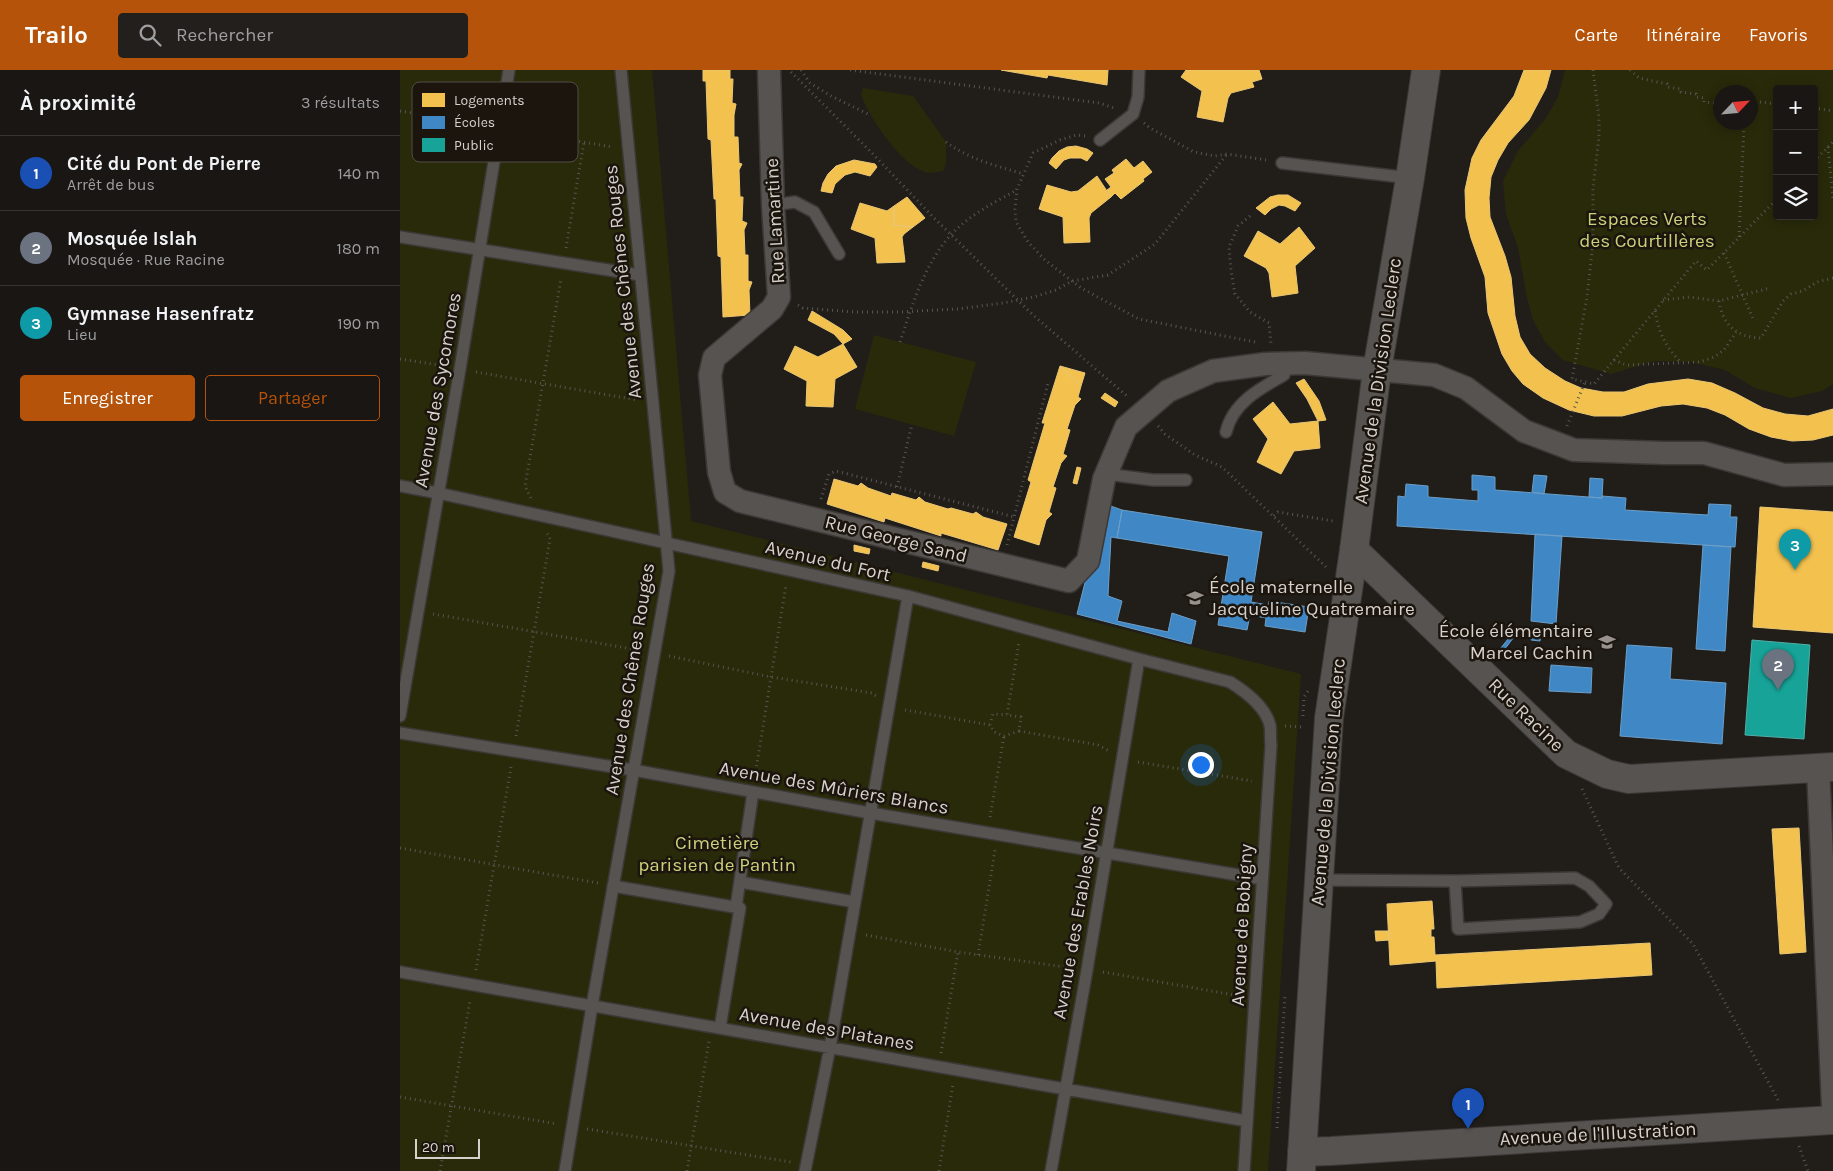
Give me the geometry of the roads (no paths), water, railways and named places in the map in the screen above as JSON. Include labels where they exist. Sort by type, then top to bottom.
[{"type":"main road","name":"Avenue de la Division Leclerc","points":[[1302,1161],[1329,718],[1355,543],[1377,370],[1410,178],[1426,70]]},
{"type":"main road","name":"Rue Racine","points":[[1355,543],[1566,754],[1607,774],[1629,779],[1826,768]]},
{"type":"main road","name":"Avenue de l'Illustration","points":[[1302,1161],[1833,1120]]},
{"type":"street","name":"Rue Lamartine","points":[[725,492],[719,472],[710,376],[714,358],[772,309],[779,297],[773,205],[770,70]]},
{"type":"street","points":[[1106,474],[1126,427],[1168,391],[1213,371],[1305,363],[1434,375],[1466,388],[1524,432],[1574,450],[1664,453],[1704,452],[1784,476],[1833,474]]},
{"type":"street","name":"Rue George Sand","points":[[725,492],[740,501],[1069,581],[1088,561],[1106,474]]},
{"type":"street","points":[[1826,768],[1833,1105]]},
{"type":"lane","name":"Avenue des Chênes Rouges","points":[[565,1171],[592,1006],[669,571],[621,70]]},
{"type":"lane","points":[[1100,140],[1133,114],[1138,97],[1139,70]]},
{"type":"lane","name":"Avenue des Sycomores","points":[[400,716],[494,162]]},
{"type":"lane","points":[[1282,163],[1410,178]]},
{"type":"lane","points":[[773,205],[796,202],[814,212],[839,254]]},
{"type":"lane","points":[[400,237],[640,275]]},
{"type":"lane","points":[[1226,432],[1229,420],[1242,403],[1284,375],[1281,364]]},
{"type":"lane","points":[[1106,474],[1153,480],[1186,480]]},
{"type":"lane","name":"Avenue du Fort","points":[[400,486],[908,596],[1230,682],[1243,690]]},
{"type":"lane","points":[[806,1168],[830,1047],[908,596]]},
{"type":"lane","name":"Avenue des Erables Noirs","points":[[1051,1171],[1139,659]]},
{"type":"lane","name":"Avenue de Bobigny","points":[[1243,690],[1264,713],[1270,725],[1271,745],[1244,1171]]},
{"type":"lane","name":"Avenue des Mûriers Blancs","points":[[400,733],[633,770],[870,813],[1262,879]]},
{"type":"lane","points":[[736,907],[753,792]]},
{"type":"lane","points":[[1319,880],[1575,878],[1589,886],[1606,904],[1599,914],[1580,922],[1458,929],[1455,880]]},
{"type":"lane","points":[[740,882],[854,902]]},
{"type":"lane","points":[[613,886],[740,908],[716,1027]]},
{"type":"lane","name":"Avenue des Platanes","points":[[400,972],[1247,1121]]},
{"type":"place","name":"Gymnase Hasenfratz","points":[[1795,570]]},
{"type":"place","name":"École maternelle Jacqueline Quatremaire","points":[[1195,598]]},
{"type":"place","name":"École élémentaire Marcel Cachin","points":[[1607,642]]},
{"type":"place","name":"Mosquée Islah","points":[[1778,690]]},
{"type":"place","name":"Cité du Pont de Pierre","points":[[1468,1129]]},
{"type":"park label","name":"Espaces Verts des Courtillères","points":[[1647,230]]},
{"type":"park label","name":"Cimetière parisien de Pantin","points":[[717,854]]}]
